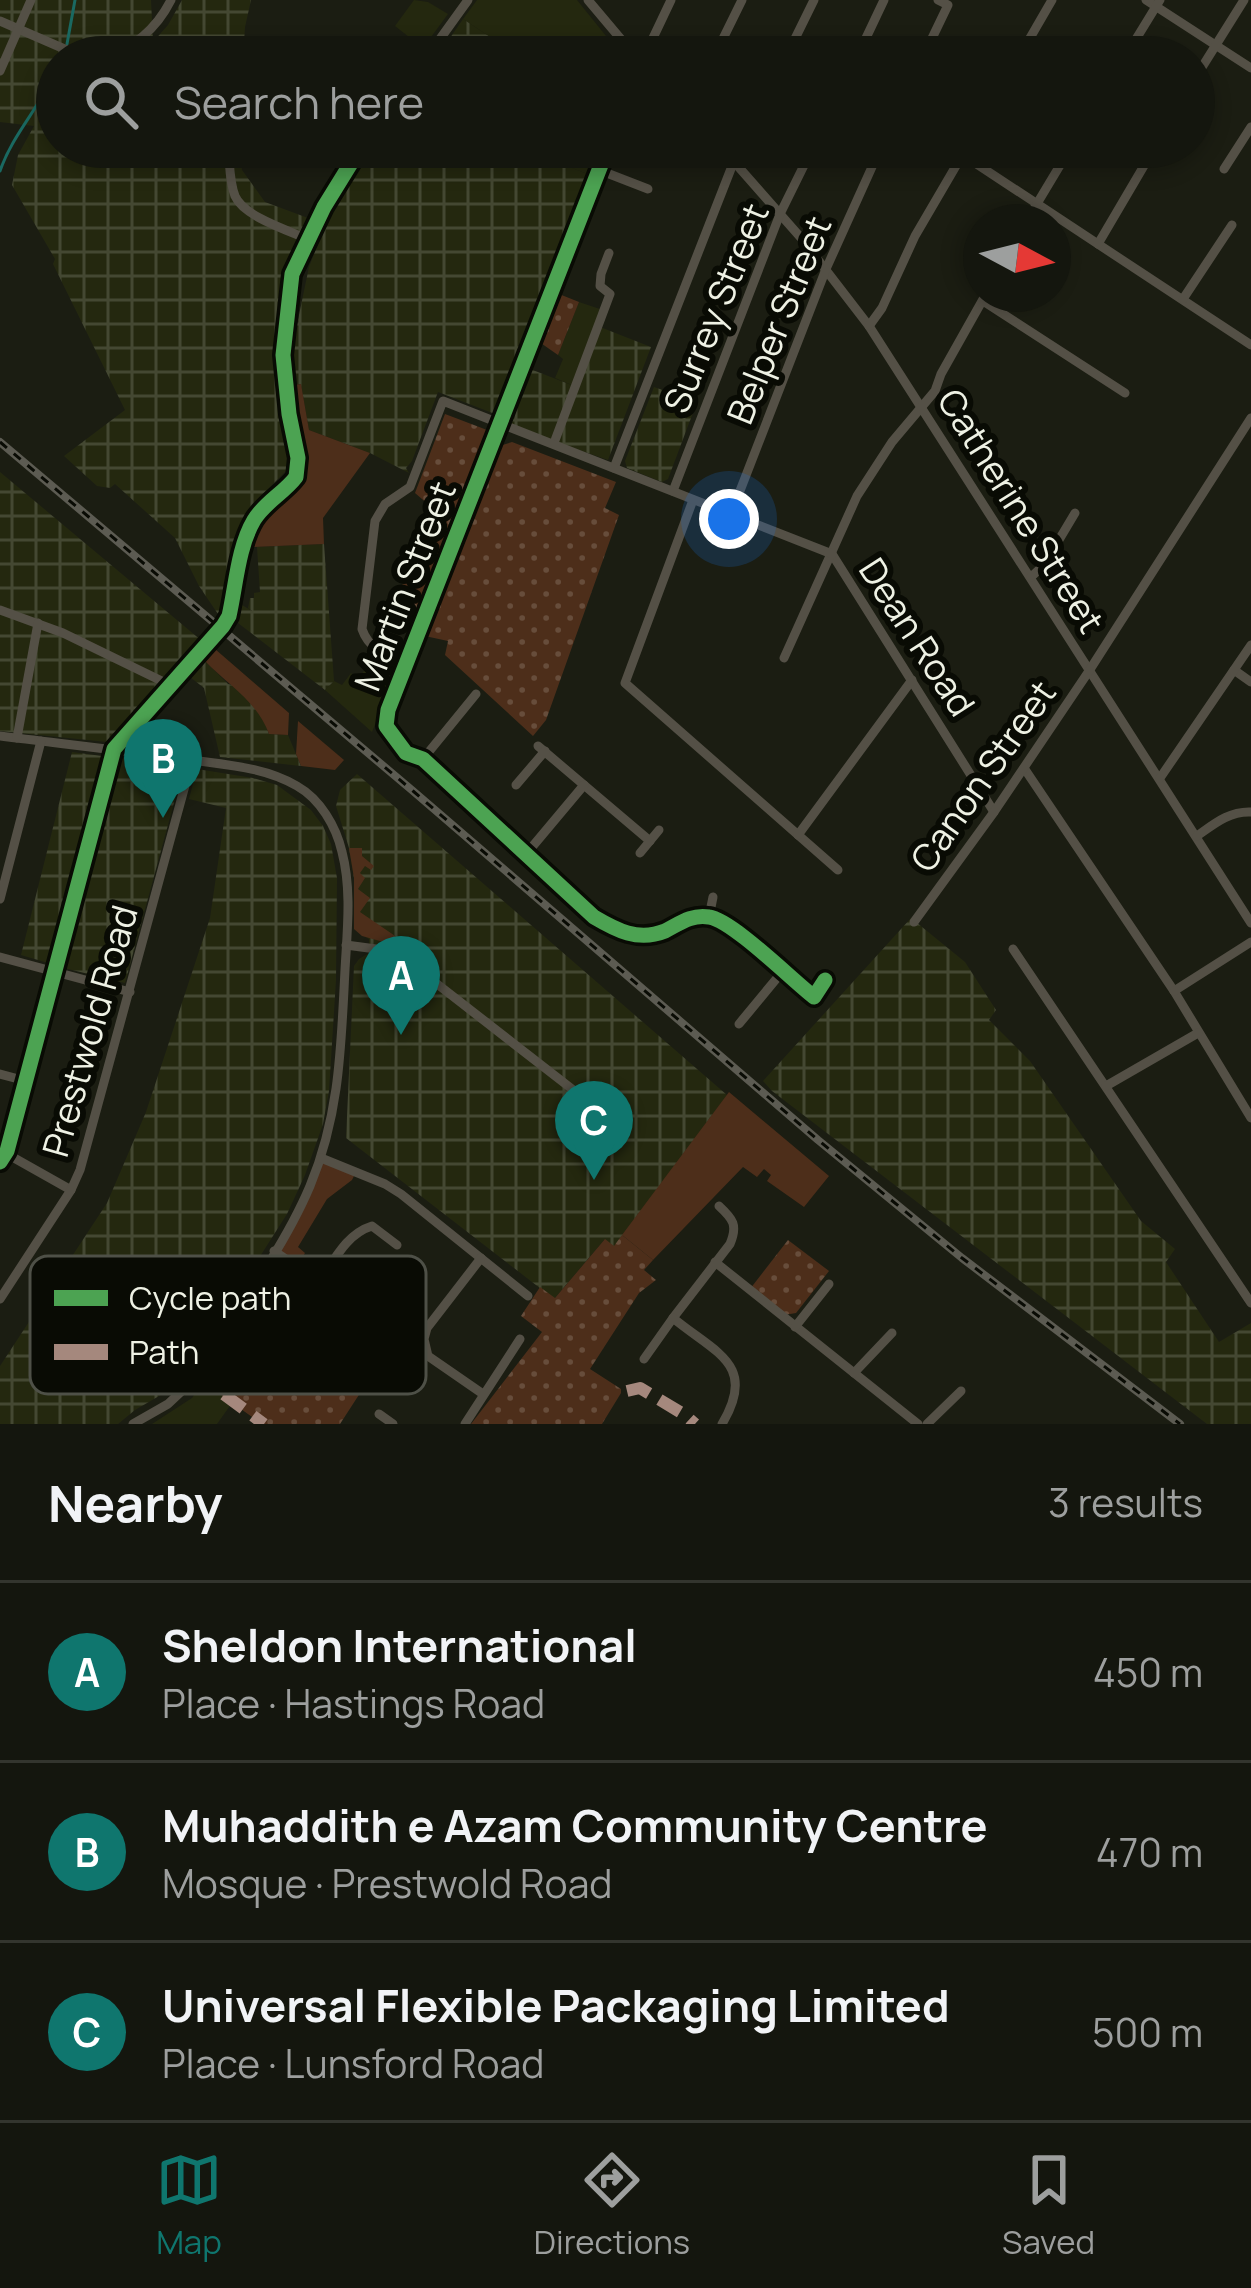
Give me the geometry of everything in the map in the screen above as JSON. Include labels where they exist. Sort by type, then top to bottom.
[{"type":"street","points":[[0,70],[32,0]]},
{"type":"street","points":[[142,36],[171,0]]},
{"type":"street","points":[[442,36],[468,0]]},
{"type":"street","points":[[651,36],[671,0]]},
{"type":"street","points":[[724,36],[742,0]]},
{"type":"street","points":[[796,36],[814,0]]},
{"type":"street","points":[[867,36],[884,0]]},
{"type":"street","points":[[933,36],[948,5],[938,0]]},
{"type":"street","points":[[1031,36],[1052,0]]},
{"type":"street","points":[[1244,0],[1215,44],[1251,68]]},
{"type":"street","points":[[592,1],[622,36]]},
{"type":"street","points":[[1136,36],[1154,2],[1203,36]]},
{"type":"street","points":[[0,21],[36,37]]},
{"type":"street","points":[[1224,169],[1251,127]]},
{"type":"street","points":[[230,168],[234,195],[242,206],[310,240]]},
{"type":"street","points":[[71,1190],[2,1154],[115,749],[230,616],[253,521],[290,486],[298,469],[284,341],[292,274],[348,168]]},
{"type":"street","points":[[614,468],[731,168]]},
{"type":"street","name":"Catherine Street","points":[[740,168],[826,268],[908,383],[1251,922]]},
{"type":"street","name":"Surrey Street","points":[[673,491],[780,214],[803,168]]},
{"type":"street","name":"Belper Street","points":[[731,514],[826,268],[871,168]]},
{"type":"street","points":[[869,326],[955,168]]},
{"type":"street","points":[[989,168],[1251,345]]},
{"type":"street","points":[[1037,203],[1058,168]]},
{"type":"street","points":[[1098,244],[1143,168]]},
{"type":"street","points":[[599,170],[648,189]]},
{"type":"street","name":"Martin Street","points":[[599,170],[406,663],[386,726],[406,753],[423,759],[594,917],[620,932],[651,935],[685,920],[710,917]]},
{"type":"street","points":[[1183,299],[1232,225]]},
{"type":"street","points":[[554,443],[610,294],[600,286],[609,253]]},
{"type":"street","points":[[784,658],[856,496],[935,391],[976,312]]},
{"type":"street","points":[[1007,312],[1125,393]]},
{"type":"street","points":[[908,383],[926,387],[941,374]]},
{"type":"street","points":[[406,663],[377,651],[362,629],[373,531],[385,504],[410,487],[443,401],[832,554]]},
{"type":"street","name":"Canon Street","points":[[914,922],[1089,671],[1251,418]]},
{"type":"street","points":[[693,500],[626,682],[838,871]]},
{"type":"street","points":[[1031,577],[1044,566],[1075,513]]},
{"type":"street","name":"Dean Road","points":[[832,554],[994,812]]},
{"type":"street","points":[[0,610],[38,622],[172,686]]},
{"type":"street","points":[[16,738],[38,622]]},
{"type":"street","points":[[1160,778],[1251,645]]},
{"type":"street","points":[[1234,670],[1251,682]]},
{"type":"street","points":[[798,835],[912,680]]},
{"type":"street","points":[[423,759],[476,694]]},
{"type":"street","points":[[0,736],[264,772],[298,786],[316,801],[336,832],[347,899],[340,1079],[309,1190],[271,1256]]},
{"type":"street","points":[[0,899],[40,741]]},
{"type":"street","points":[[516,785],[541,748],[650,841]]},
{"type":"street","name":"Prestwold Road","points":[[0,1299],[71,1190],[87,1148],[193,760]]},
{"type":"street","points":[[1024,768],[1174,991],[1251,1118]]},
{"type":"street","points":[[527,853],[584,785]]},
{"type":"street","points":[[1197,836],[1226,816],[1251,812]]},
{"type":"street","points":[[640,853],[659,830]]},
{"type":"street","points":[[713,896],[710,917],[732,929],[814,997],[825,980]]},
{"type":"street","points":[[1174,991],[1251,942]]},
{"type":"street","points":[[346,945],[405,959],[590,1102]]},
{"type":"street","points":[[1013,949],[1251,1303]]},
{"type":"street","points":[[0,957],[130,992]]},
{"type":"street","points":[[739,1024],[782,972]]},
{"type":"street","points":[[1106,1086],[1198,1033]]},
{"type":"street","points":[[0,1074],[26,1081]]},
{"type":"street","points":[[321,1158],[385,1184],[528,1296]]},
{"type":"street","points":[[644,1359],[736,1230],[719,1206]]},
{"type":"street","points":[[337,1256],[359,1230],[372,1226],[397,1245]]},
{"type":"street","points":[[274,1251],[281,1256]]},
{"type":"street","points":[[426,1332],[482,1258]]},
{"type":"street","points":[[716,1262],[918,1424]]},
{"type":"street","points":[[795,1327],[830,1284]]},
{"type":"street","points":[[673,1318],[728,1362],[737,1379],[722,1424]]},
{"type":"street","points":[[854,1373],[892,1333]]},
{"type":"street","points":[[465,1424],[520,1339]]},
{"type":"street","points":[[426,1348],[428,1356],[483,1394]]},
{"type":"street","points":[[927,1424],[961,1391]]},
{"type":"street","points":[[133,1424],[179,1394]]},
{"type":"street","points":[[380,1414],[393,1424]]},
{"type":"shaded area","points":[[0,0],[151,0],[153,36],[36,36],[36,168],[242,168],[265,202],[308,218],[290,267],[277,330],[276,380],[290,462],[244,520],[223,610],[218,614],[175,538],[115,484],[97,486],[64,456],[125,410],[53,264],[55,259],[12,185],[18,155],[34,126],[0,122]]},
{"type":"shaded area","points":[[182,0],[251,0],[244,36],[158,36]]},
{"type":"shaded area","points":[[414,0],[448,14],[432,36],[408,36],[395,26]]},
{"type":"shaded area","points":[[477,0],[577,0],[606,36],[488,36],[463,19]]},
{"type":"shaded area","points":[[463,19],[488,36],[451,36]]},
{"type":"shaded area","points":[[355,168],[572,168],[590,175],[495,414],[438,392],[406,468],[409,473],[309,430],[301,384],[294,385],[294,339],[309,267],[334,202]]},
{"type":"shaded area","points":[[554,292],[579,302],[558,355],[535,339]]},
{"type":"shaded area","points":[[579,302],[603,310],[574,386],[555,378],[563,359],[558,355]]},
{"type":"shaded area","points":[[600,327],[651,347],[608,460],[556,442]]},
{"type":"shaded area","points":[[525,367],[574,386],[552,440],[504,423]]},
{"type":"shaded area","points":[[301,384],[309,430],[370,453],[323,518],[324,544],[254,547],[264,523],[306,475],[294,385]]},
{"type":"shaded area","points":[[654,387],[697,402],[668,479],[662,482],[627,468],[625,461]]},
{"type":"shaded area","points":[[445,414],[487,430],[412,631],[390,622],[429,505],[415,493]]},
{"type":"shaded area","points":[[512,442],[616,482],[605,508],[619,515],[546,720],[533,736],[445,655],[448,641],[425,636],[496,447]]},
{"type":"shaded area","points":[[0,472],[202,641],[107,742],[0,731]]},
{"type":"shaded area","points":[[324,544],[334,681],[325,690],[238,623],[242,605],[252,611],[250,598],[260,592],[257,547]]},
{"type":"shaded area","points":[[215,649],[289,713],[288,735],[269,734],[250,703],[205,661]]},
{"type":"shaded area","points":[[205,661],[236,686],[263,718],[269,734],[288,735],[301,766],[220,757],[204,688],[190,677]]},
{"type":"shaded area","points":[[365,670],[391,686],[372,732],[325,690],[334,681],[342,685],[351,673],[357,679]]},
{"type":"shaded area","points":[[298,721],[344,760],[335,770],[301,766],[296,754]]},
{"type":"shaded area","points":[[72,752],[102,756],[48,963],[21,955]]},
{"type":"shaded area","points":[[119,758],[184,766],[125,983],[64,968]]},
{"type":"shaded area","points":[[197,769],[277,785],[311,810],[331,844],[337,878],[336,980],[323,1124],[287,1214],[260,1256],[72,1256],[107,1203],[146,1112],[210,918],[226,808],[189,799]]},
{"type":"shaded area","points":[[357,774],[727,1095],[614,1247],[604,1240],[554,1299],[346,1138],[354,966],[369,953],[369,939],[354,929],[354,878],[336,806],[340,790]]},
{"type":"shaded area","points":[[349,848],[362,848],[362,856],[374,866],[371,870],[365,866],[360,873],[365,878],[358,889],[370,898],[360,912],[404,942],[401,947],[362,936],[354,929]]},
{"type":"shaded area","points":[[911,918],[965,962],[996,1010],[989,1020],[1030,1061],[1141,1221],[1175,1249],[1166,1262],[1219,1342],[1251,1323],[1251,1424],[1207,1424],[763,1081]]},
{"type":"shaded area","points":[[729,1092],[829,1176],[804,1207],[767,1181],[771,1175],[764,1169],[757,1177],[743,1167],[653,1260],[622,1235]]},
{"type":"shaded area","points":[[321,1158],[356,1172],[327,1199],[298,1247],[303,1256],[274,1251]]},
{"type":"shaded area","points":[[622,1235],[653,1260],[644,1270],[656,1280],[639,1293],[590,1369],[621,1389],[602,1424],[471,1424],[542,1332],[521,1316],[540,1287],[555,1298],[605,1239],[614,1246]]},
{"type":"shaded area","points":[[788,1240],[829,1271],[796,1313],[784,1315],[750,1289]]},
{"type":"shaded area","points":[[30,1320],[30,1394],[163,1394],[118,1424],[0,1424],[0,1366]]},
{"type":"shaded area","points":[[220,1394],[232,1403],[217,1424],[152,1424],[192,1398]]},
{"type":"shaded area","points":[[220,1394],[359,1394],[340,1424],[262,1424]]},
{"type":"waterway","points":[[68,36],[75,0]]},
{"type":"waterway","points":[[0,171],[36,106]]},
{"type":"railway","points":[[0,442],[818,1140],[962,1258],[1180,1424]]},
{"type":"marked path","points":[[627,1391],[640,1388],[695,1424]]},
{"type":"marked path","points":[[223,1394],[264,1424]]},
{"type":"cycle path","points":[[0,1162],[7,1151],[114,749],[223,626],[249,531],[258,514],[296,477],[298,458],[283,355],[292,274],[348,168]]},
{"type":"cycle path","points":[[600,168],[388,710],[386,726],[406,753],[423,759],[602,922],[646,935],[691,918],[709,917],[747,939],[814,997],[825,980]]},
{"type":"place","name":"Muhaddith e Azam Community Centre","points":[[163,818]]},
{"type":"place","name":"Sheldon International","points":[[401,1035]]},
{"type":"place","name":"Universal Flexible Packaging Limited","points":[[594,1180]]}]
